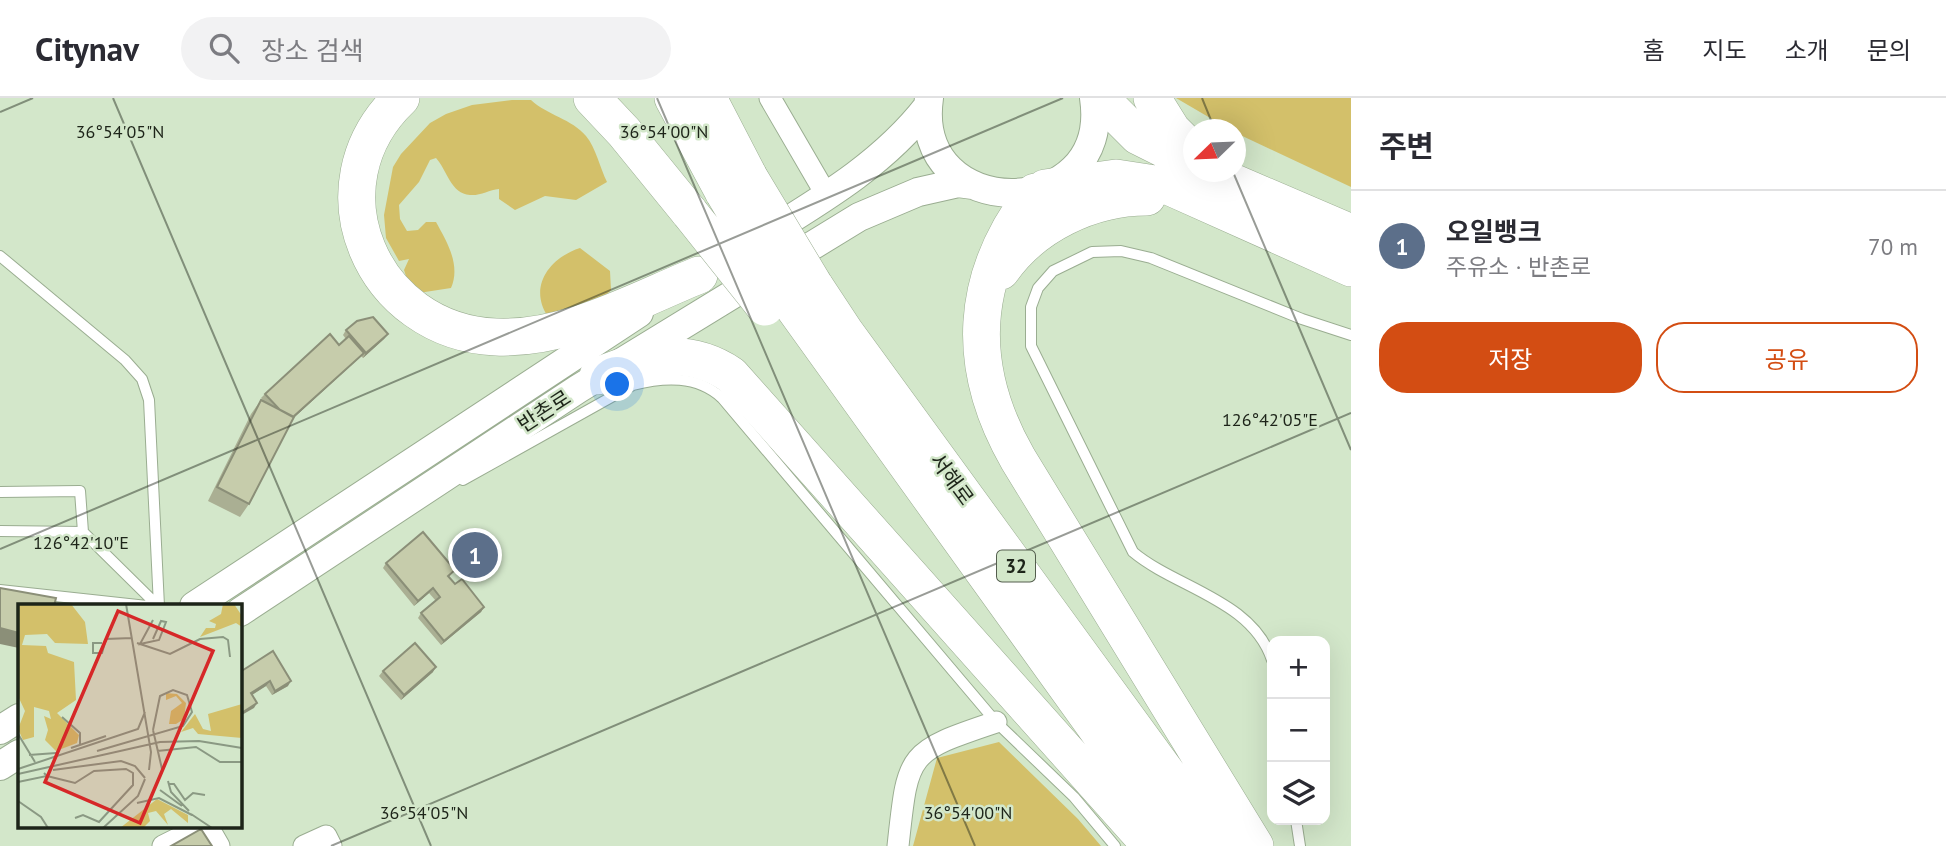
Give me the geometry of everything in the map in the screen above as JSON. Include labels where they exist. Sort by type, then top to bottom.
[{"type":"highway","points":[[401,98],[378,125],[366,147],[358,181],[358,217],[364,244],[377,270],[395,292],[426,315],[472,334],[528,336],[588,320],[699,275]]},
{"type":"highway","points":[[592,98],[624,132],[690,213],[789,297],[1012,615],[1181,846]]},
{"type":"highway","name":"서해로","points":[[673,98],[736,185]]},
{"type":"highway","name":"서해로","points":[[708,98],[736,185],[789,297],[899,406],[1220,846]]},
{"type":"highway","points":[[1100,98],[1138,136],[1183,162]]},
{"type":"highway","points":[[1152,98],[1172,130],[1183,141]]},
{"type":"highway","points":[[1201,182],[1180,190],[1127,178],[1090,180],[1040,190],[1002,245],[983,309],[983,369],[993,412],[1009,443],[1255,846]]},
{"type":"highway","points":[[983,309],[999,274],[1018,250],[1062,218],[1109,202],[1138,197],[1174,197],[1204,182]]},
{"type":"highway","points":[[1218,182],[1351,268]]},
{"type":"highway","points":[[1222,182],[1351,233]]},
{"type":"highway","points":[[598,376],[638,361],[679,355],[702,359],[731,375],[1151,846]]},
{"type":"main road","points":[[1040,190],[1066,174],[1083,155],[1094,123],[1094,98]]},
{"type":"main road","name":"반촌로","points":[[197,604],[699,275],[827,196],[890,149],[928,102]]},
{"type":"main road","name":"반촌로","points":[[928,102],[930,128],[937,149],[949,167],[973,185]]},
{"type":"main road","name":"반촌로","points":[[242,611],[598,376],[868,212],[918,192],[958,184],[973,185],[1003,194],[1040,190]]},
{"type":"main road","points":[[0,730],[18,719]]},
{"type":"main road","points":[[0,766],[18,755]]},
{"type":"street","points":[[770,98],[827,196]]},
{"type":"street","points":[[898,846],[904,791],[920,754],[934,744],[996,722]]},
{"type":"street","points":[[163,846],[187,834],[190,828]]},
{"type":"street","points":[[209,828],[219,846]]},
{"type":"street","points":[[304,846],[326,836],[331,846]]},
{"type":"lane","points":[[1267,647],[1253,629],[1210,595],[1146,563],[1133,552],[1031,346],[1031,307],[1038,288],[1054,271],[1069,261],[1092,252],[1121,251],[1151,258],[1302,319],[1351,335]]},
{"type":"lane","points":[[0,256],[125,360],[142,379],[149,400],[158,604]]},
{"type":"lane","points":[[319,559],[623,389],[664,379],[697,383],[722,398],[996,722],[1074,797],[1115,846]]},
{"type":"lane","points":[[0,492],[80,491],[83,531],[156,604]]},
{"type":"lane","points":[[0,531],[83,531]]},
{"type":"lane","points":[[0,590],[109,604]]},
{"type":"lane","points":[[1297,825],[1300,846]]},
{"type":"shaded area","points":[[1176,98],[1351,98],[1351,187],[1246,138],[1246,119],[1212,119]]},
{"type":"shaded area","points":[[531,100],[580,130],[593,146],[607,182],[576,200],[545,196],[515,210],[499,199],[499,189],[477,195],[464,194],[454,186],[436,158],[430,160],[419,182],[399,205],[400,219],[407,231],[418,230],[426,222],[436,222],[454,262],[454,279],[451,288],[412,294],[404,270],[409,259],[399,261],[386,238],[384,215],[393,167],[401,154],[430,123],[472,105]]},
{"type":"shaded area","points":[[580,248],[610,271],[611,290],[599,302],[548,317],[540,295],[545,275],[559,259]]},
{"type":"shaded area","points":[[999,742],[1078,819],[1101,846],[913,846],[937,758]]},
{"type":"building","points":[[373,317],[388,334],[366,353],[346,330],[357,321]]},
{"type":"building","points":[[330,334],[339,345],[349,336],[364,353],[293,417],[280,410],[265,394]]},
{"type":"building","points":[[261,400],[294,417],[249,504],[217,487]]},
{"type":"building","points":[[423,532],[455,570],[448,576],[455,584],[462,579],[484,607],[444,641],[421,613],[440,597],[433,588],[418,601],[386,563]]},
{"type":"building","points":[[0,588],[56,598],[54,604],[18,604],[18,633],[0,628]]},
{"type":"building","points":[[415,643],[436,667],[404,695],[383,671]]},
{"type":"building","points":[[273,651],[291,681],[275,691],[270,681],[251,693],[257,703],[242,713],[242,671]]},
{"type":"building","points":[[201,829],[212,846],[171,846]]},
{"type":"place","name":"오일뱅크","points":[[475,555]]}]
